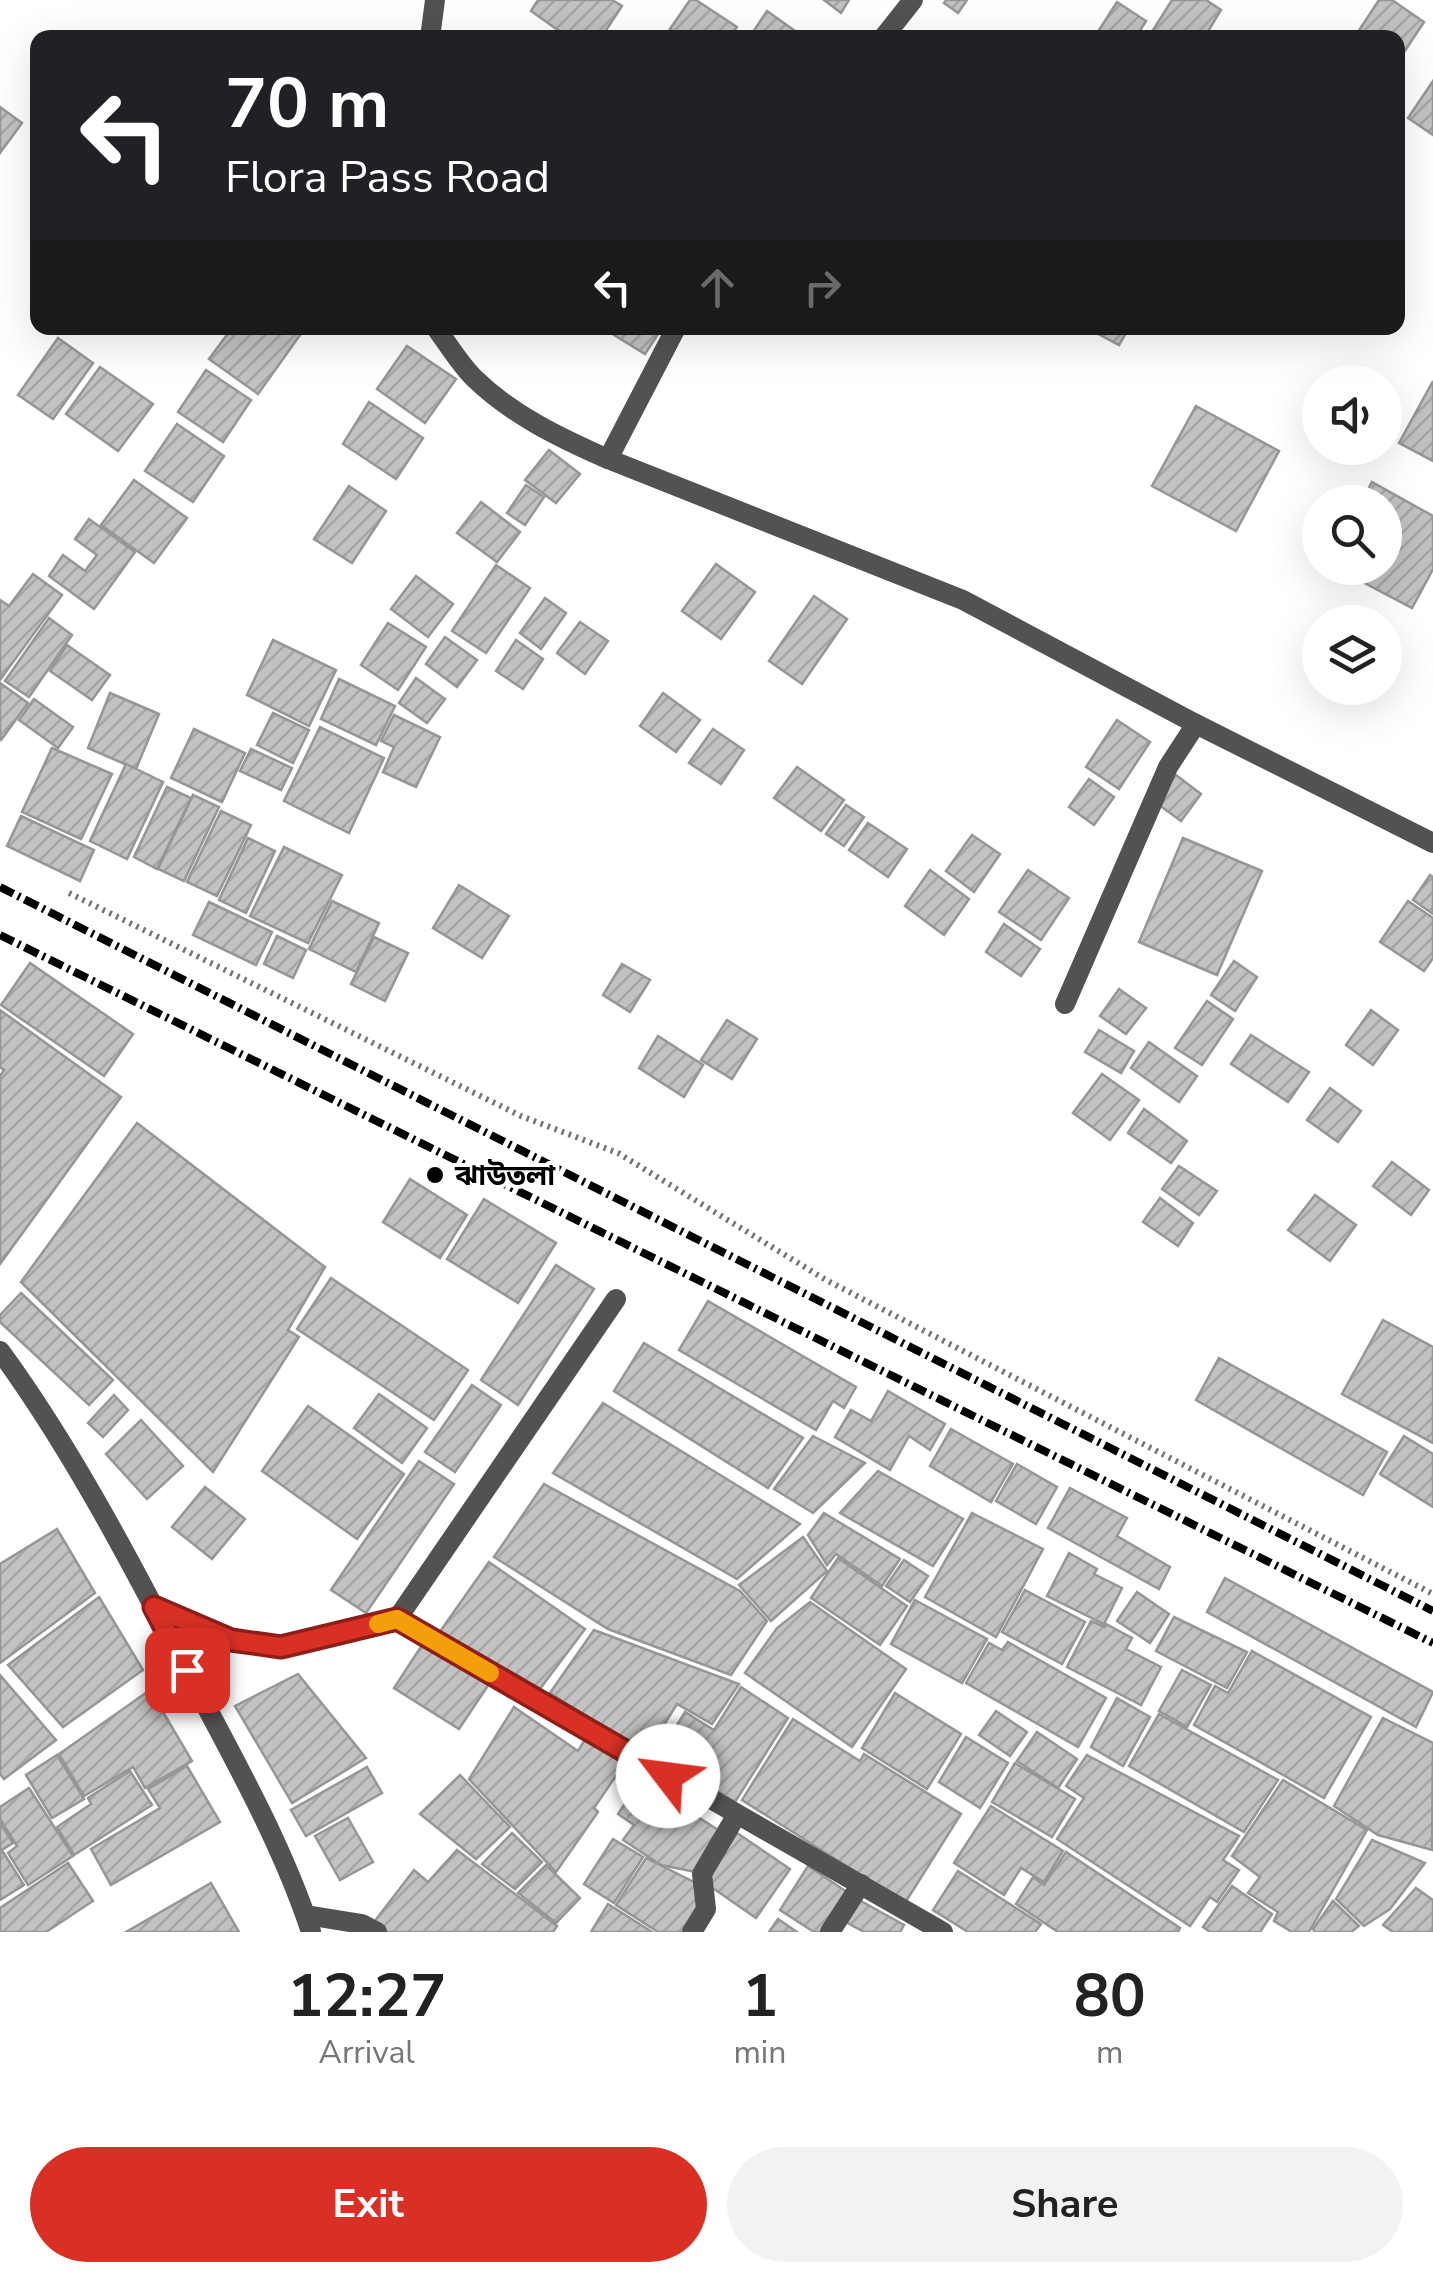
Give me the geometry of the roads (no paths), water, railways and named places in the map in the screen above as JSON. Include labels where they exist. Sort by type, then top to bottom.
[{"type":"street","points":[[431,30],[435,0]]},
{"type":"street","points":[[889,30],[913,0]]},
{"type":"street","points":[[441,335],[471,376],[502,402],[556,436],[963,600],[1196,724],[1433,843]]},
{"type":"street","points":[[608,459],[672,335]]},
{"type":"street","points":[[1065,1004],[1168,767],[1196,724]]},
{"type":"street","points":[[154,1607],[231,1640],[281,1647],[397,1619],[616,1298]]},
{"type":"street","points":[[0,1351],[31,1394],[154,1607],[254,1797],[308,1924],[362,1924],[377,1932]]},
{"type":"street","points":[[397,1619],[942,1932]]},
{"type":"street","points":[[692,1932],[706,1908],[702,1874],[736,1816]]},
{"type":"street","points":[[830,1932],[861,1884]]},
{"type":"railway","points":[[0,887],[1433,1611]]},
{"type":"railway","points":[[0,935],[1433,1643]]},
{"type":"place","name":"ঝাউতলা","points":[[435,1175]]}]
